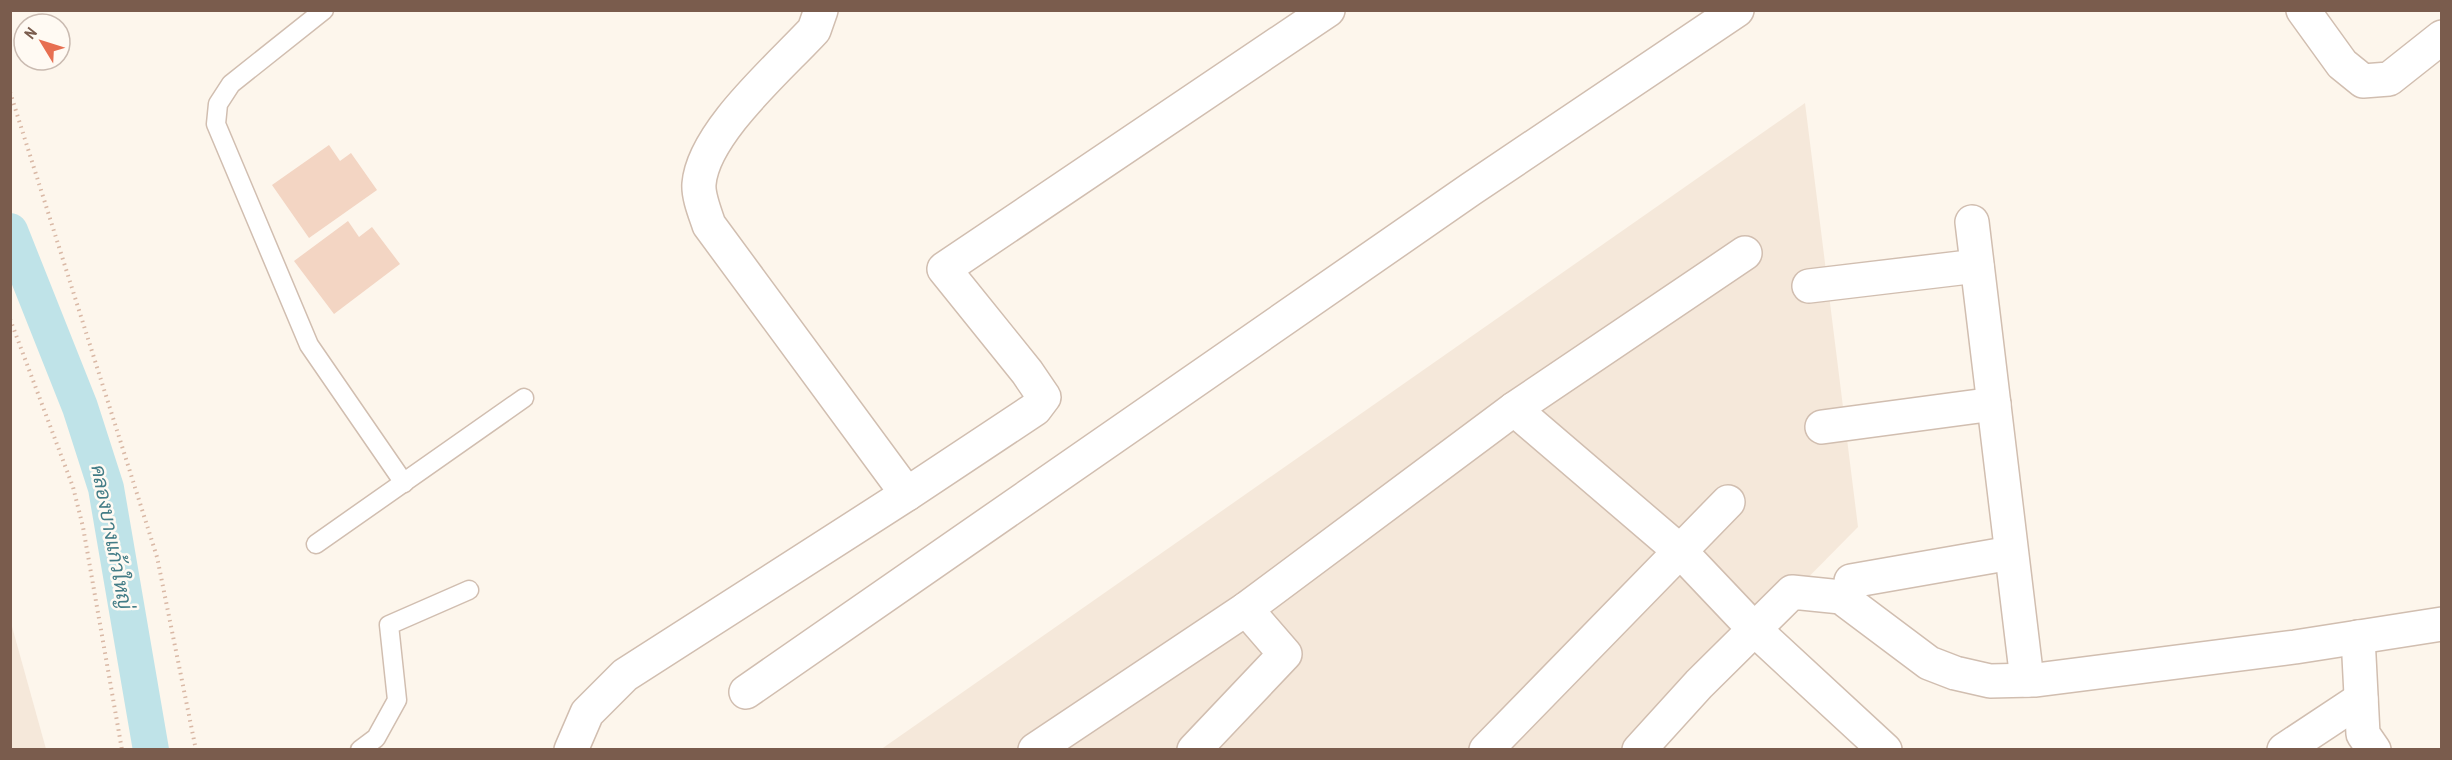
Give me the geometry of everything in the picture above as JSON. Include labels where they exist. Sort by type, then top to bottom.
[{"type":"street","points":[[821,10],[814,30],[723,127],[704,160],[698,186],[709,225],[907,494]]},
{"type":"street","points":[[571,750],[587,713],[625,675],[1035,409],[1044,397],[1027,372],[944,269],[1328,10]]},
{"type":"street","points":[[746,692],[1471,189],[1737,10]]},
{"type":"street","points":[[2303,10],[2342,64],[2363,81],[2389,79],[2442,37]]},
{"type":"street","points":[[1972,222],[2027,680]]},
{"type":"street","points":[[1035,750],[1246,609],[1514,409],[1745,253]]},
{"type":"street","points":[[1809,286],[1977,266]]},
{"type":"street","points":[[1822,427],[1994,404]]},
{"type":"street","points":[[1514,409],[1681,552],[1754,629],[1886,750]]},
{"type":"street","points":[[1486,750],[1728,502]]},
{"type":"street","points":[[1851,581],[2011,553]]},
{"type":"street","points":[[1639,750],[1699,684],[1792,592],[1841,597],[1929,663],[1955,674],[1990,681],[2027,680],[2442,624]]},
{"type":"street","points":[[1194,750],[1285,654],[1246,609]]},
{"type":"street","points":[[2358,637],[2363,734],[2374,750]]},
{"type":"street","points":[[2284,750],[2361,699]]},
{"type":"lane","points":[[324,10],[231,84],[218,104],[216,124],[309,345],[404,483]]},
{"type":"lane","points":[[316,544],[524,398]]},
{"type":"lane","points":[[360,750],[376,738],[397,700],[389,625],[469,590]]},
{"type":"path","points":[[10,92],[157,557],[196,750]]},
{"type":"path","points":[[10,319],[73,487],[83,527],[122,750]]},
{"type":"shaded area","points":[[1805,103],[1858,527],[1639,749],[880,750]]},
{"type":"shaded area","points":[[11,623],[46,749],[11,749]]},
{"type":"building","points":[[329,145],[340,161],[351,153],[377,190],[309,238],[272,185]]},
{"type":"building","points":[[348,221],[359,237],[372,227],[400,264],[334,314],[294,261]]},
{"type":"waterway","name":"คลองบางแก้วใหญ่","points":[[10,231],[80,407],[106,488],[151,750]]}]
